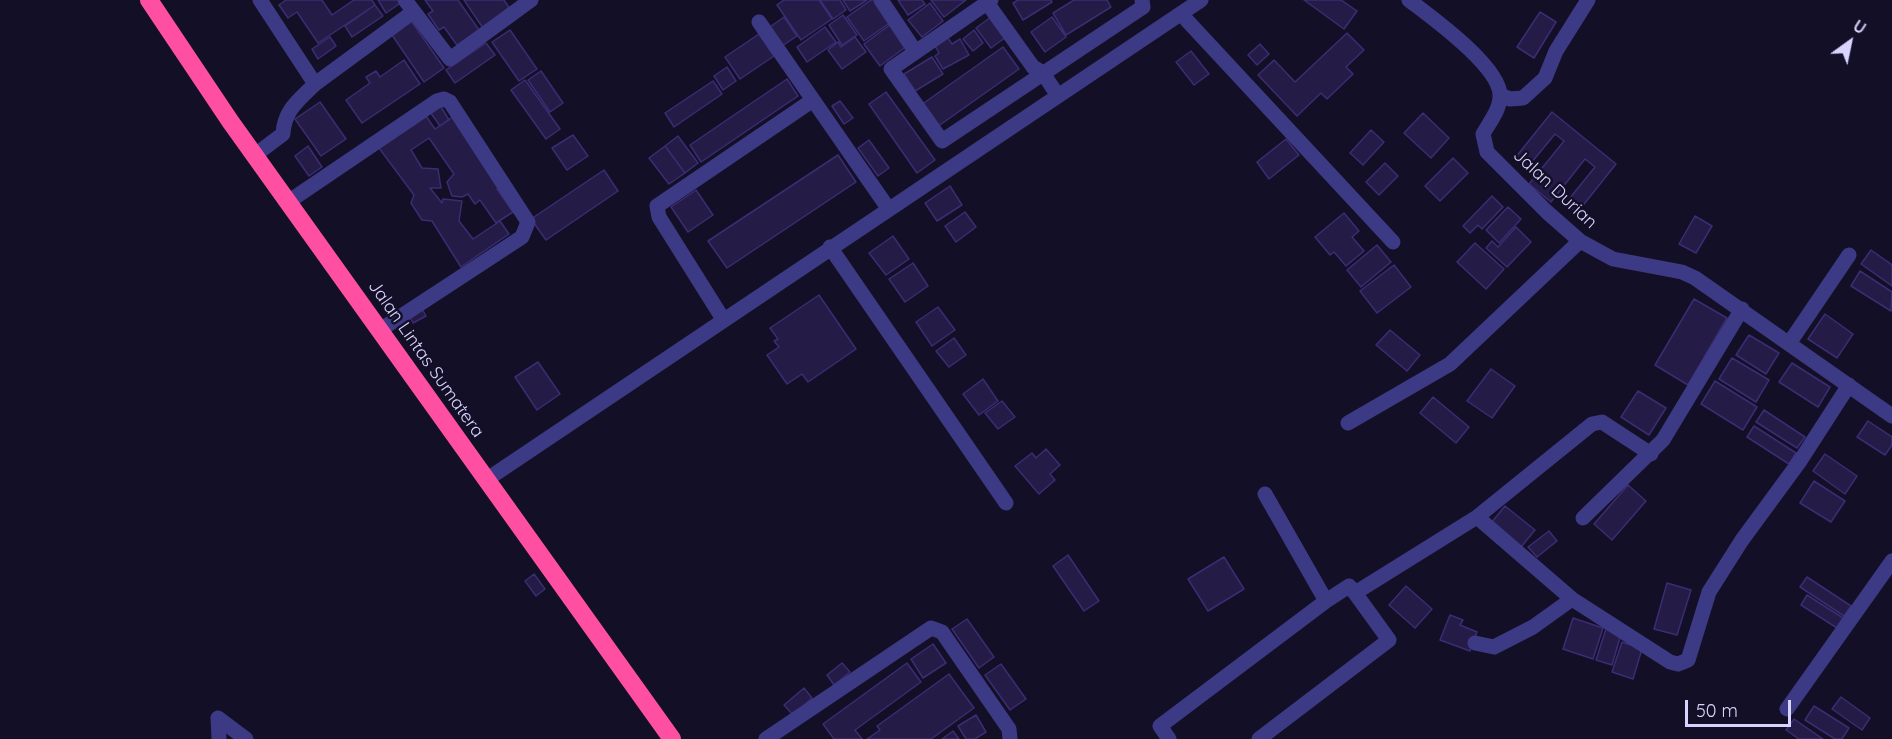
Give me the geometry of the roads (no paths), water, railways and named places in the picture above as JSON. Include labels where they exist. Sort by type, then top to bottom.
[{"type":"highway","name":"Jalan Lintas Sumatera","points":[[149,0],[288,202],[672,739]]},
{"type":"street","points":[[260,0],[315,84]]},
{"type":"street","points":[[881,0],[915,51]]},
{"type":"street","points":[[1058,96],[1043,73],[1033,67],[991,1],[893,65],[891,71],[942,141],[1043,73],[1143,7],[1142,0]]},
{"type":"street","points":[[486,480],[1201,0]]},
{"type":"street","points":[[1408,0],[1470,50],[1496,82],[1500,95],[1510,99],[1523,98],[1545,78],[1556,51],[1588,0]]},
{"type":"street","points":[[255,155],[283,134],[288,110],[315,84],[409,6],[450,59],[524,2]]},
{"type":"street","points":[[1181,14],[1393,242]]},
{"type":"street","points":[[759,22],[888,208]]},
{"type":"street","name":"Jalan Durian","points":[[1500,95],[1497,108],[1483,134],[1487,152],[1580,241],[1613,259],[1682,272],[1742,309],[1892,416]]},
{"type":"street","points":[[288,202],[437,101],[444,99],[450,102],[528,222],[527,230],[522,237],[380,330]]},
{"type":"street","points":[[723,319],[658,217],[657,206],[813,100]]},
{"type":"street","points":[[1348,423],[1450,364],[1474,344],[1580,241]]},
{"type":"street","points":[[830,247],[1006,503]]},
{"type":"street","points":[[1790,342],[1849,255]]},
{"type":"street","points":[[1583,518],[1651,454],[1682,411],[1742,309]]},
{"type":"street","points":[[1477,517],[1572,599],[1670,662],[1678,664],[1688,660],[1709,592],[1742,540],[1800,461],[1849,385]]},
{"type":"street","points":[[1355,593],[1477,517],[1597,422],[1602,422],[1651,454]]},
{"type":"street","points":[[1265,494],[1326,601]]},
{"type":"street","points":[[1787,709],[1889,570]]},
{"type":"street","points":[[1169,739],[1160,726],[1349,586],[1389,640],[1259,739]]},
{"type":"street","points":[[1475,644],[1494,647],[1533,627],[1572,599]]},
{"type":"street","points":[[766,739],[931,628],[942,632],[1009,729],[1010,739]]},
{"type":"street","points":[[219,739],[218,718],[246,739]]}]
